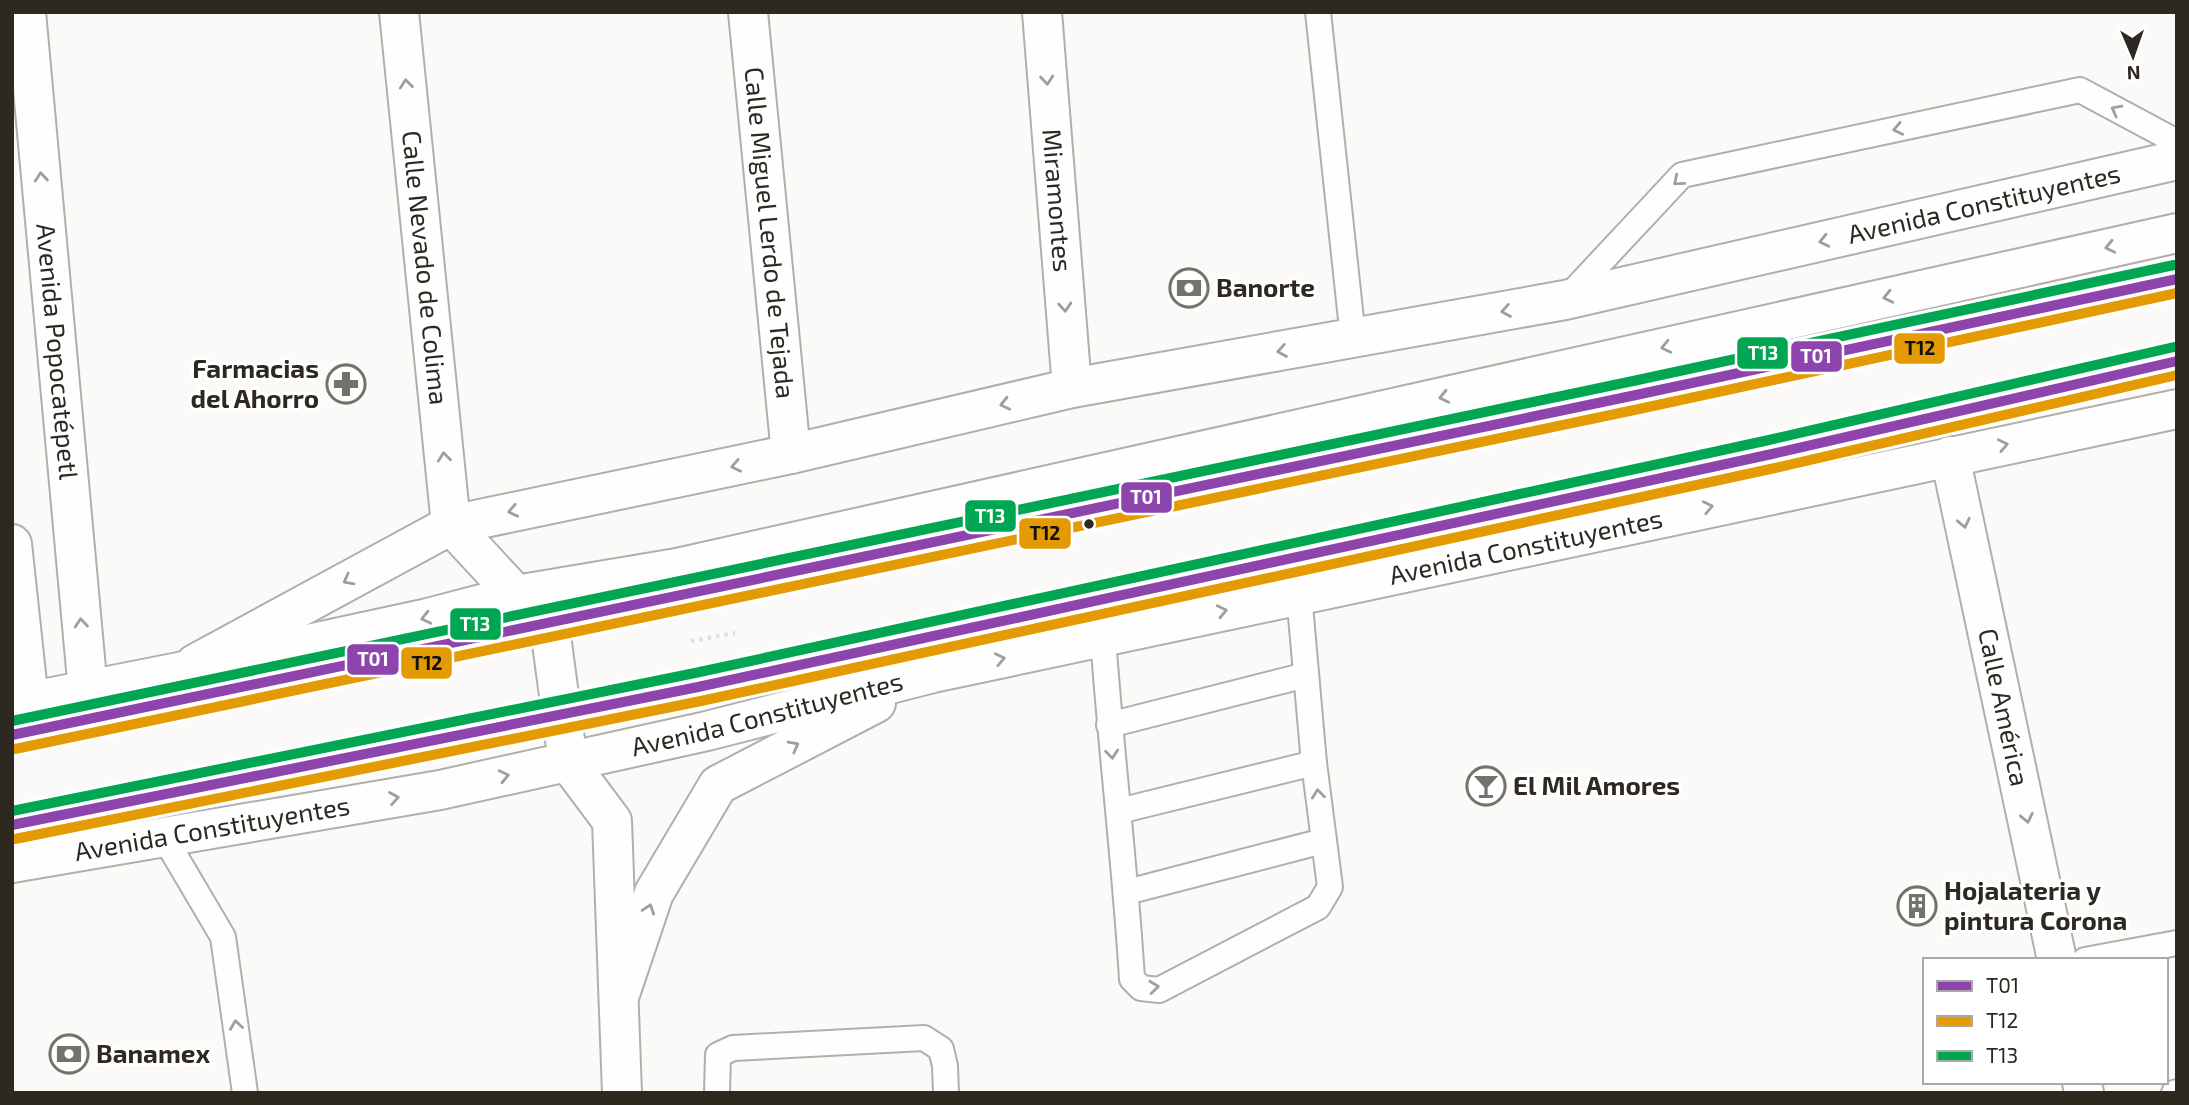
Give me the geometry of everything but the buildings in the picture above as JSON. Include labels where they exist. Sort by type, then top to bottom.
[{"type":"street","name":"Avenida Popocatépetl","points":[[26,12],[88,691]]},
{"type":"street","name":"Calle Nevado de Colima","points":[[399,12],[451,525]]},
{"type":"street","name":"Calle Miguel Lerdo de Tejada","points":[[748,12],[791,454]]},
{"type":"street","name":"Miramontes","points":[[1042,12],[1072,388]]},
{"type":"street","name":"Avenida Constituyentes","points":[[179,672],[451,525],[791,454],[1072,388],[1564,300],[2177,160]]},
{"type":"street","name":"Avenida Constituyentes","points":[[18,714],[88,691],[428,618],[516,595],[691,565],[2177,233]]},
{"type":"street","name":"Avenida Constituyentes","points":[[12,863],[440,790],[707,730],[933,673],[2177,409]]},
{"type":"street","name":"Calle América","points":[[1950,456],[2057,958]]},
{"type":"street","points":[[451,525],[516,595],[549,621],[568,762],[612,821],[622,1093]]},
{"type":"street","points":[[12,544],[18,714]]},
{"type":"street","points":[[620,997],[654,893],[718,785],[933,673]]},
{"type":"lane","points":[[1318,12],[1353,338]]},
{"type":"lane","points":[[1564,300],[1682,174],[2080,90],[2177,142]]},
{"type":"lane","points":[[18,714],[549,621],[1082,512],[2177,279]]},
{"type":"lane","points":[[12,825],[711,684],[1758,457],[2177,361]]},
{"type":"lane","points":[[1104,637],[1109,725],[1127,892],[1132,979],[1141,989],[1159,990],[1318,907],[1329,887],[1314,763],[1299,594]]},
{"type":"lane","points":[[1109,725],[1306,675]]},
{"type":"lane","points":[[1119,811],[1314,763]]},
{"type":"lane","points":[[164,837],[223,937],[245,1093]]},
{"type":"lane","points":[[1127,892],[1323,841]]},
{"type":"lane","points":[[2096,958],[2177,943]]},
{"type":"lane","points":[[718,1093],[718,1055],[733,1048],[924,1038],[941,1049],[946,1093]]},
{"type":"transit line","name":"T13","points":[[12,721],[2174,265]]},
{"type":"transit line","name":"T01","points":[[12,735],[2177,279]]},
{"type":"transit line","name":"T12","points":[[15,749],[1639,409],[2177,293]]},
{"type":"transit line","name":"T13","points":[[12,811],[695,673],[1769,440],[2174,347]]},
{"type":"transit line","name":"T01","points":[[12,825],[698,687],[1772,454],[2177,361]]},
{"type":"transit line","name":"T12","points":[[15,839],[701,701],[1775,468],[2177,375]]},
{"type":"place","name":"Banorte","points":[[1189,288]]},
{"type":"place","name":"Farmacias del Ahorro","points":[[346,384]]},
{"type":"place","name":"El Mil Amores","points":[[1486,786]]},
{"type":"place","name":"Hojalateria y pintura Corona","points":[[1917,906]]},
{"type":"place","name":"Banamex","points":[[69,1054]]}]
